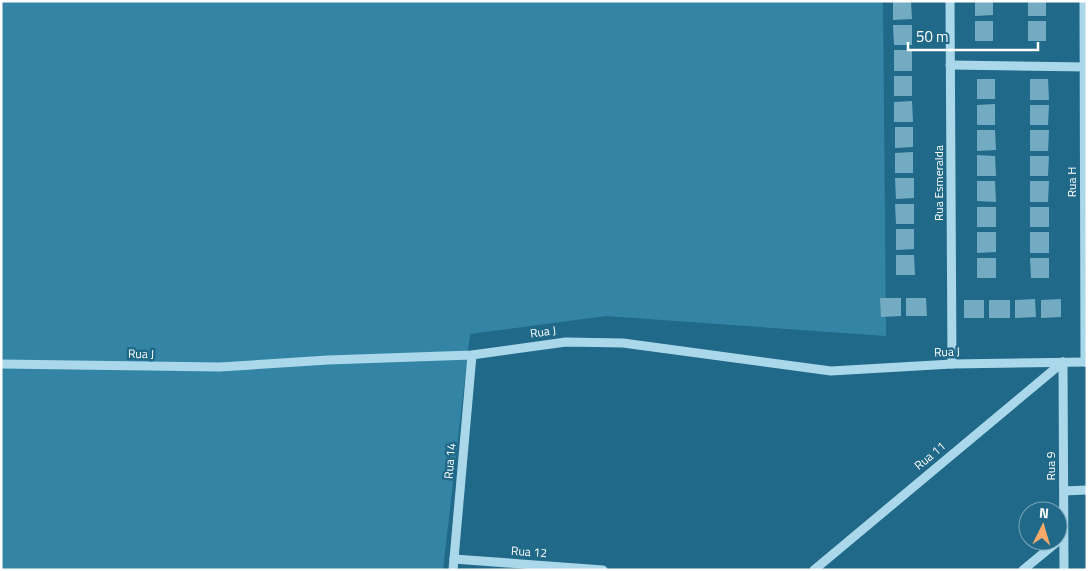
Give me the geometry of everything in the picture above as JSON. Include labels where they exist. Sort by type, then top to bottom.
[{"type":"street","name":"Rua Esmeralda","points":[[950,1],[952,364]]},
{"type":"street","name":"Rua H","points":[[1084,1],[1086,67],[1086,362]]},
{"type":"street","points":[[950,65],[1086,67]]},
{"type":"street","name":"Rua J","points":[[1,364],[220,367],[328,360],[472,355],[566,342],[622,343],[832,371],[952,364],[1086,362]]},
{"type":"street","name":"Rua 14","points":[[453,570],[472,355]]},
{"type":"street","name":"Rua 9","points":[[1063,362],[1064,501]]},
{"type":"street","name":"Rua 11","points":[[814,570],[1063,362]]},
{"type":"street","points":[[1064,491],[1087,490]]},
{"type":"street","points":[[1022,570],[1046,551]]},
{"type":"street","name":"Rua 9","points":[[1063,551],[1064,570]]},
{"type":"street","name":"Rua 12","points":[[454,559],[603,570]]},
{"type":"shaded area","points":[[1,1],[883,1],[886,336],[606,316],[470,334],[443,570],[1,570]]},
{"type":"building","points":[[893,1],[911,1],[912,19],[893,20]]},
{"type":"building","points":[[975,1],[993,1],[993,15],[975,16]]},
{"type":"building","points":[[1028,1],[1046,1],[1046,16],[1028,16]]},
{"type":"building","points":[[975,21],[993,21],[993,41],[975,41]]},
{"type":"building","points":[[1028,21],[1046,21],[1046,41],[1028,41]]},
{"type":"building","points":[[893,25],[912,25],[912,45],[894,45]]},
{"type":"building","points":[[894,50],[912,50],[912,71],[894,71]]},
{"type":"building","points":[[894,76],[912,76],[912,96],[894,96]]},
{"type":"building","points":[[977,79],[995,79],[995,99],[977,99]]},
{"type":"building","points":[[1030,79],[1048,79],[1049,100],[1030,100]]},
{"type":"building","points":[[912,101],[913,122],[894,122],[894,102]]},
{"type":"building","points":[[995,104],[995,125],[977,125],[977,105]]},
{"type":"building","points":[[1030,105],[1049,105],[1048,125],[1030,125]]},
{"type":"building","points":[[895,127],[913,127],[913,147],[895,148]]},
{"type":"building","points":[[977,130],[995,130],[996,150],[977,151]]},
{"type":"building","points":[[1030,130],[1049,130],[1048,151],[1030,151]]},
{"type":"building","points":[[913,152],[913,173],[895,173],[895,153]]},
{"type":"building","points":[[977,155],[995,156],[996,176],[977,176]]},
{"type":"building","points":[[1030,156],[1049,156],[1048,176],[1030,176]]},
{"type":"building","points":[[895,178],[914,178],[914,198],[896,199]]},
{"type":"building","points":[[977,181],[995,181],[996,202],[977,201]]},
{"type":"building","points":[[1030,181],[1049,181],[1048,202],[1030,202]]},
{"type":"building","points":[[895,204],[914,204],[914,224],[896,224]]},
{"type":"building","points":[[977,207],[996,207],[996,227],[977,227]]},
{"type":"building","points":[[1030,207],[1049,207],[1049,227],[1030,227]]},
{"type":"building","points":[[896,229],[914,229],[914,249],[896,250]]},
{"type":"building","points":[[977,232],[996,232],[996,252],[977,253]]},
{"type":"building","points":[[1030,232],[1049,232],[1049,253],[1030,253]]},
{"type":"building","points":[[896,255],[914,255],[915,275],[896,275]]},
{"type":"building","points":[[977,258],[996,258],[996,278],[977,278]]},
{"type":"building","points":[[1030,258],[1049,258],[1049,278],[1031,278]]},
{"type":"building","points":[[880,298],[901,298],[901,316],[881,317]]},
{"type":"building","points":[[906,298],[926,298],[927,316],[906,316]]},
{"type":"building","points":[[1035,299],[1036,317],[1015,318],[1015,300]]},
{"type":"building","points":[[1061,299],[1061,317],[1041,318],[1041,300]]},
{"type":"building","points":[[964,300],[984,300],[984,318],[964,318]]},
{"type":"building","points":[[989,300],[1010,300],[1010,318],[989,318]]}]
